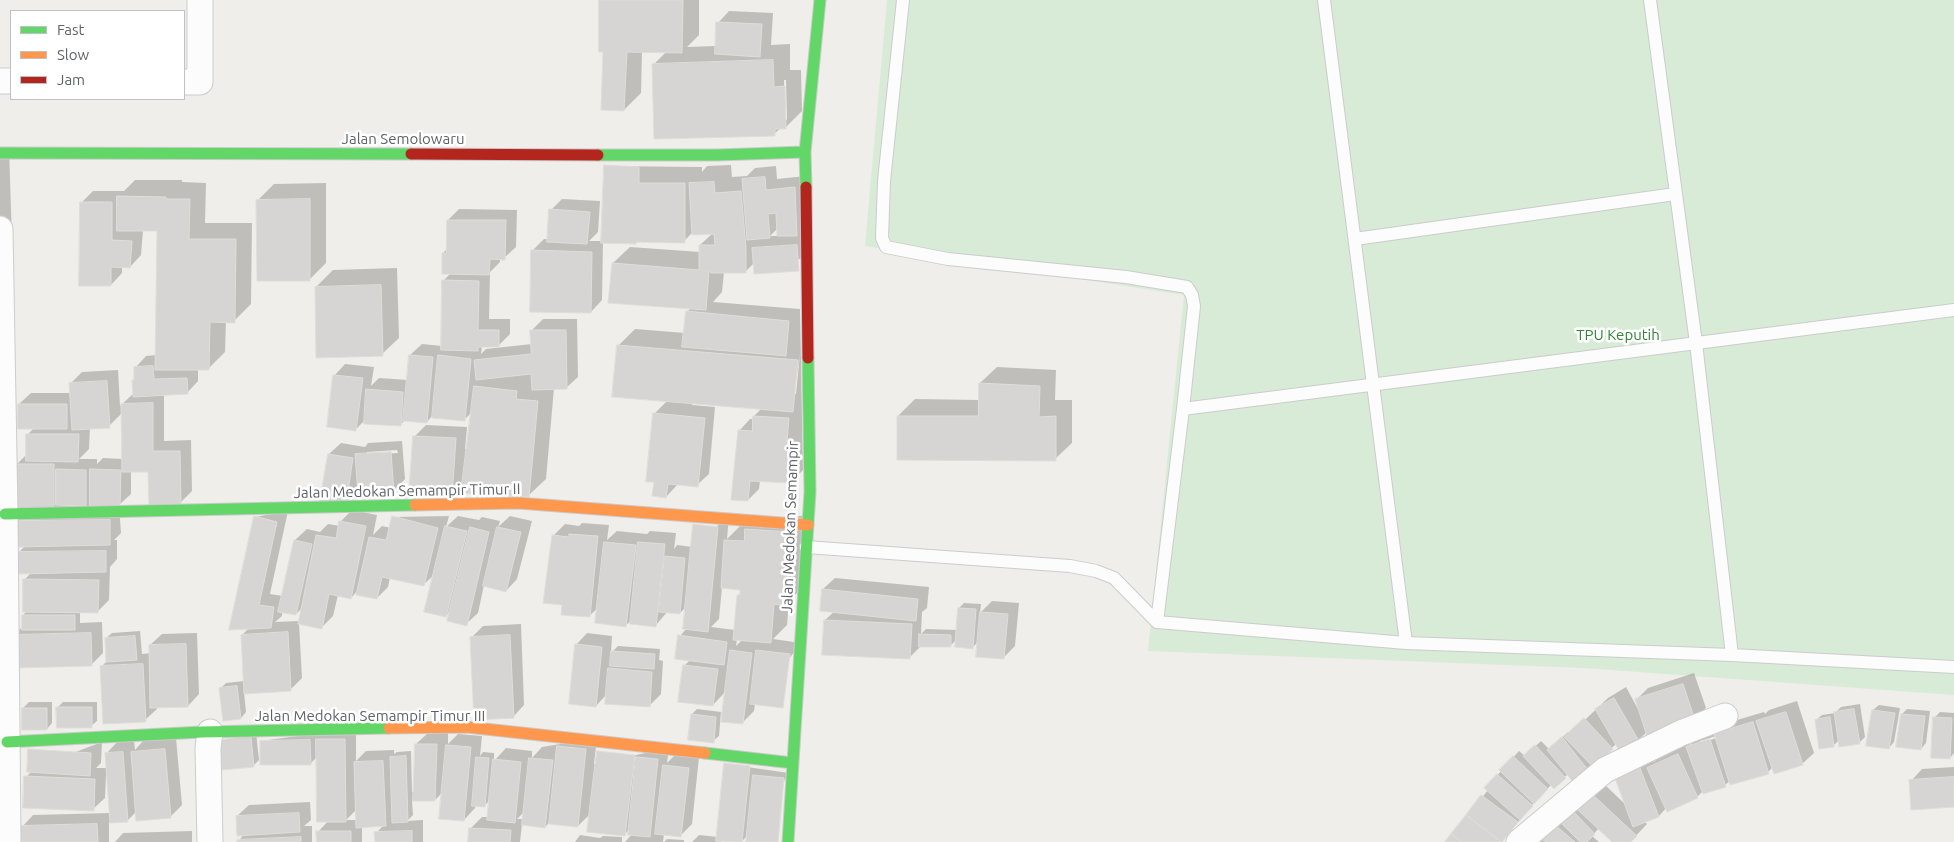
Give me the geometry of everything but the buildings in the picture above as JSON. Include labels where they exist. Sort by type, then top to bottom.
[{"type":"street","points":[[185,82],[200,82],[200,0]]},
{"type":"street","name":"Jalan Medokan Semampir","points":[[788,842],[810,492],[805,152],[820,0]]},
{"type":"street","name":"Jalan Semolowaru","points":[[0,152],[717,154],[805,152]]},
{"type":"street","points":[[0,229],[8,842]]},
{"type":"street","name":"Jalan Medokan Semampir Timur II","points":[[5,514],[518,503],[808,526]]},
{"type":"street","points":[[1520,842],[1605,770],[1681,732],[1725,716]]},
{"type":"street","name":"Jalan Medokan Semampir Timur III","points":[[6,742],[210,732],[466,727],[793,763]]},
{"type":"street","points":[[210,732],[208,748],[210,842]]},
{"type":"lane","points":[[903,0],[884,181],[882,238],[886,247],[948,258],[1126,277],[1187,287],[1192,295],[1194,306],[1183,409],[1157,622]]},
{"type":"lane","points":[[1324,0],[1406,643]]},
{"type":"lane","points":[[1650,0],[1696,343],[1732,654]]},
{"type":"lane","points":[[1355,239],[1675,194]]},
{"type":"lane","points":[[1183,409],[1954,310]]},
{"type":"lane","points":[[806,547],[1070,566],[1096,571],[1114,578],[1157,622],[1406,643],[1732,654],[1954,667]]},
{"type":"green space","name":"TPU Keputih","points":[[887,0],[1954,0],[1954,695],[1583,668],[1148,651],[1184,295],[865,246]]},
{"type":"traffic: fast","points":[[806,187],[805,152],[820,0]]},
{"type":"traffic: fast","points":[[598,155],[717,155],[805,152]]},
{"type":"traffic: fast","points":[[0,153],[411,154]]},
{"type":"traffic: fast","points":[[788,842],[810,492],[808,358]]},
{"type":"traffic: fast","points":[[5,514],[415,505]]},
{"type":"traffic: fast","points":[[7,742],[202,732],[389,728]]},
{"type":"traffic: fast","points":[[705,753],[793,763]]},
{"type":"traffic: slow","points":[[415,505],[518,503],[808,525]]},
{"type":"traffic: slow","points":[[389,728],[467,727],[705,753]]},
{"type":"traffic: jam","points":[[411,154],[598,155]]},
{"type":"traffic: jam","points":[[806,187],[808,358]]}]
